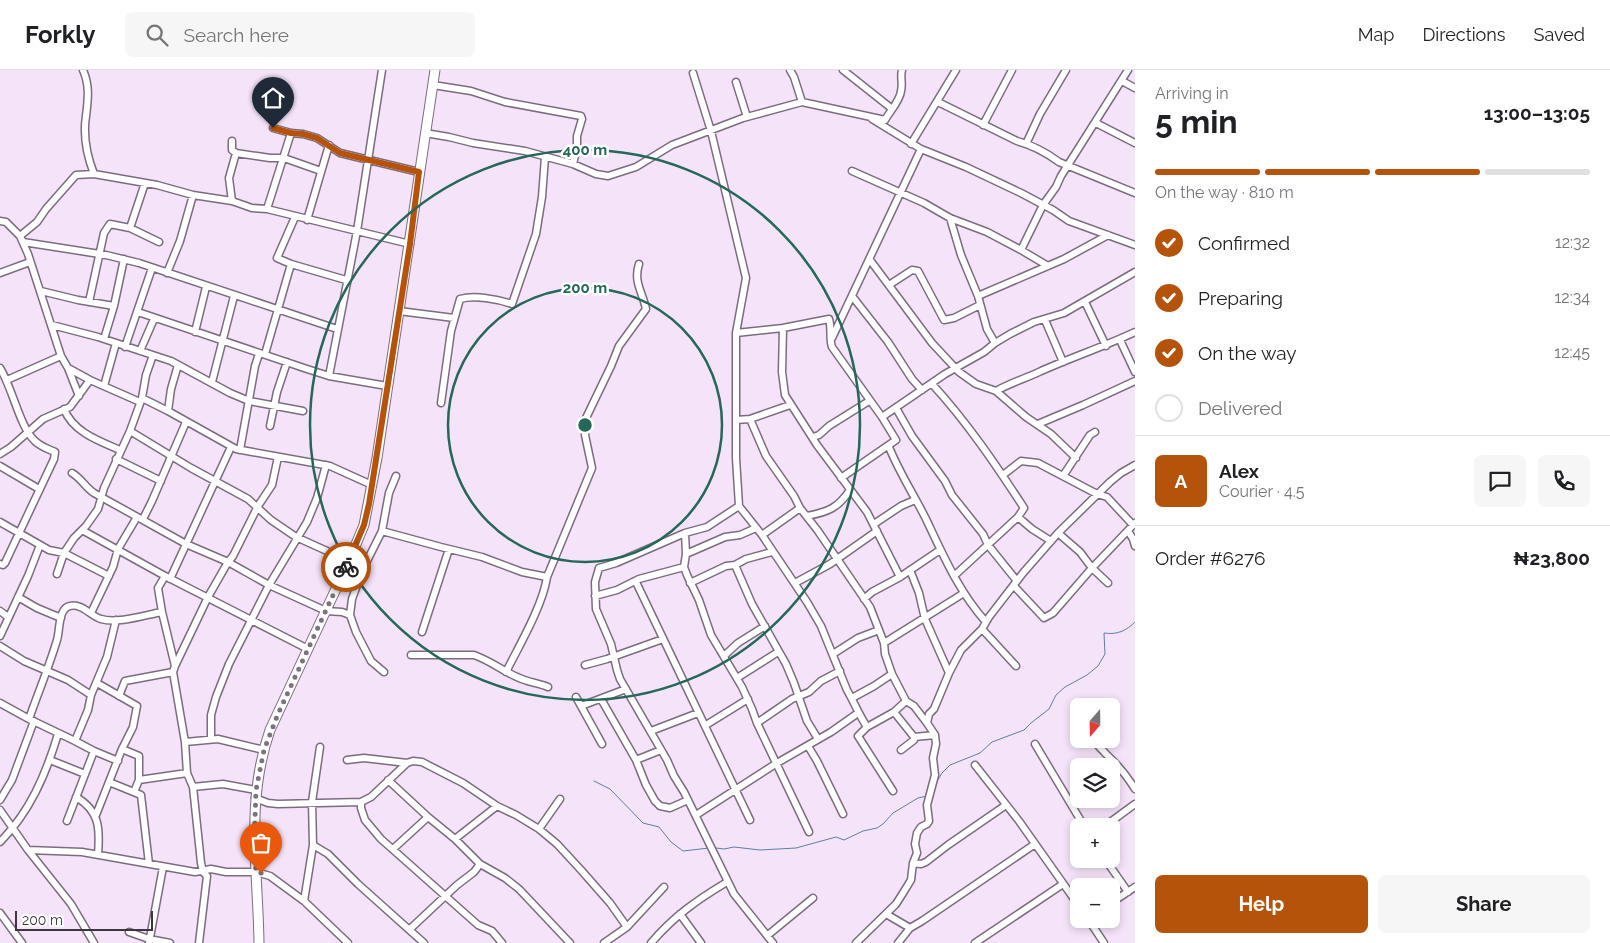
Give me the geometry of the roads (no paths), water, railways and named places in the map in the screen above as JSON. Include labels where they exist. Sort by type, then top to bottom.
[{"type":"main road","points":[[259,943],[254,848],[256,794],[264,750],[270,730],[364,525],[410,244],[435,70]]},
{"type":"street","points":[[83,70],[89,87],[86,137],[89,160],[94,174]]},
{"type":"street","points":[[329,376],[346,280],[357,231],[382,70]]},
{"type":"street","points":[[790,70],[802,102]]},
{"type":"street","points":[[844,70],[891,108]]},
{"type":"street","points":[[885,120],[900,96],[902,70]]},
{"type":"street","points":[[911,144],[956,70]]},
{"type":"street","points":[[983,124],[1012,70]]},
{"type":"street","points":[[1026,144],[1040,114],[1066,70]]},
{"type":"street","points":[[1020,250],[1043,205],[1128,70]]},
{"type":"street","points":[[693,73],[711,131],[746,278],[736,333],[736,458],[739,506],[762,535],[795,583],[821,626],[847,690],[866,727]]},
{"type":"street","points":[[1122,81],[1135,88]]},
{"type":"street","points":[[736,82],[747,117]]},
{"type":"street","points":[[433,86],[471,91],[505,102],[581,116],[582,119],[572,164]]},
{"type":"street","points":[[425,133],[473,143],[513,148],[608,176],[636,167],[672,145],[747,117],[802,102],[885,120]]},
{"type":"street","points":[[938,102],[1053,157],[1059,162],[1135,193]]},
{"type":"street","points":[[885,120],[828,108],[854,118],[871,119],[911,144],[966,167],[1043,205],[1069,221],[1135,245]]},
{"type":"street","points":[[1096,123],[1135,143]]},
{"type":"street","points":[[273,128],[303,134],[328,145],[340,153],[419,172]]},
{"type":"street","points":[[268,209],[291,133]]},
{"type":"street","points":[[232,141],[232,150],[236,153],[284,158],[321,171]]},
{"type":"street","points":[[308,220],[328,145]]},
{"type":"street","points":[[830,342],[922,149]]},
{"type":"street","points":[[232,201],[228,178],[236,153]]},
{"type":"street","points":[[441,403],[454,318],[460,299],[466,297],[512,304],[536,234],[542,197],[545,157]]},
{"type":"street","points":[[852,170],[950,218],[987,232],[1048,266]]},
{"type":"street","points":[[22,239],[76,175],[94,174],[161,186],[193,195],[232,201],[252,208],[268,209],[410,244]]},
{"type":"street","points":[[130,228],[145,183]]},
{"type":"street","points":[[167,273],[180,241],[193,195]]},
{"type":"street","points":[[295,217],[277,258],[346,280]]},
{"type":"street","points":[[950,218],[978,296],[987,329],[995,343]]},
{"type":"street","points":[[0,221],[6,222],[22,239],[41,291],[61,356],[68,368],[78,396]]},
{"type":"street","points":[[89,302],[98,254],[104,233],[110,224],[130,228],[159,242]]},
{"type":"street","points":[[978,296],[1048,266],[1108,235]]},
{"type":"street","points":[[22,239],[124,259],[337,329]]},
{"type":"street","points":[[104,339],[114,306],[124,259]]},
{"type":"street","points":[[870,260],[932,343],[966,378],[976,384],[996,391],[1026,417],[1038,424],[1076,458]]},
{"type":"street","points":[[0,273],[30,262]]},
{"type":"street","points":[[240,450],[255,366],[262,354],[279,309],[291,264]]},
{"type":"street","points":[[506,672],[546,587],[547,577],[592,468],[586,443],[586,418],[612,366],[618,346],[646,309],[636,274],[639,264]]},
{"type":"street","points":[[125,347],[152,268]]},
{"type":"street","points":[[889,285],[912,270],[918,271],[944,320],[954,318],[980,305]]},
{"type":"street","points":[[882,417],[956,368],[984,352],[995,343],[1034,322],[1064,313],[1135,272]]},
{"type":"street","points":[[195,332],[206,287]]},
{"type":"street","points":[[41,291],[114,306]]},
{"type":"street","points":[[212,382],[234,296]]},
{"type":"street","points":[[852,296],[922,390]]},
{"type":"street","points":[[1085,302],[1106,346]]},
{"type":"street","points":[[399,311],[454,318]]},
{"type":"street","points":[[138,312],[222,342],[329,376],[387,386]]},
{"type":"street","points":[[140,351],[154,318]]},
{"type":"street","points":[[736,333],[783,328],[829,319],[831,326],[830,342],[836,354],[882,417],[896,440],[889,447],[841,478]]},
{"type":"street","points":[[1045,320],[1063,362]]},
{"type":"street","points":[[52,325],[153,355],[178,365],[230,393],[249,400],[303,411]]},
{"type":"street","points":[[783,328],[783,382],[785,396],[874,524],[900,577]]},
{"type":"street","points":[[996,391],[1013,382],[1106,346],[1135,332]]},
{"type":"street","points":[[1120,340],[1135,372]]},
{"type":"street","points":[[104,386],[116,343]]},
{"type":"street","points":[[57,574],[64,553],[98,509],[116,459],[130,431],[141,400],[146,375],[153,355]]},
{"type":"street","points":[[7,380],[61,356]]},
{"type":"street","points":[[270,426],[287,362]]},
{"type":"street","points":[[168,410],[171,388],[178,365]]},
{"type":"street","points":[[0,368],[7,380],[27,432],[35,441],[55,452],[54,459],[5,563],[4,565],[0,564]]},
{"type":"street","points":[[68,368],[104,386],[168,410],[231,447],[338,468],[372,485]]},
{"type":"street","points":[[0,454],[43,419],[70,407],[90,380]]},
{"type":"street","points":[[1038,424],[1083,406],[1135,380]]},
{"type":"street","points":[[932,384],[975,435],[1024,508],[1018,517],[954,576]]},
{"type":"street","points":[[812,437],[819,435],[829,426],[869,401]]},
{"type":"street","points":[[736,420],[750,419],[790,405]]},
{"type":"street","points":[[896,408],[912,436],[945,480],[952,495],[983,534],[1015,583],[1044,618],[1053,613],[1134,524],[1107,497],[1097,494],[1038,463],[1021,461],[1003,475]]},
{"type":"street","points":[[64,410],[67,418],[74,426],[97,440],[120,450]]},
{"type":"street","points":[[750,419],[766,456],[875,617],[892,674],[906,701],[914,706],[935,735],[936,744],[933,758],[935,775],[926,805],[929,821],[917,833],[915,844],[917,853],[913,863],[911,880],[896,904],[856,943]]},
{"type":"street","points":[[91,613],[109,576],[118,549],[140,518],[161,481],[186,422]]},
{"type":"street","points":[[130,431],[172,457],[248,499],[258,506],[271,520],[296,538],[349,561]]},
{"type":"street","points":[[1063,476],[1090,435],[1095,432]]},
{"type":"street","points":[[199,943],[208,881],[207,876],[203,872],[193,787],[188,773],[174,669],[158,588],[168,578],[186,544],[214,480],[231,447]]},
{"type":"street","points":[[889,447],[954,576],[986,622]]},
{"type":"street","points":[[174,669],[208,597],[233,556],[258,506],[272,485],[278,457]]},
{"type":"street","points":[[116,459],[161,481]]},
{"type":"street","points":[[211,739],[210,716],[229,664],[270,585],[307,522],[317,498],[326,465]]},
{"type":"street","points":[[927,723],[929,714],[934,710],[949,673],[961,650],[982,629],[1015,583],[1058,533],[1097,494],[1121,473],[1135,465]]},
{"type":"street","points":[[0,466],[39,489]]},
{"type":"street","points":[[72,473],[79,476],[85,487],[102,498],[186,544],[228,562],[270,585],[326,611],[342,612],[350,615]]},
{"type":"street","points":[[384,672],[370,662],[350,615],[352,599],[361,575],[382,531],[390,493],[396,476]]},
{"type":"street","points":[[807,516],[831,509],[850,490]]},
{"type":"street","points":[[874,524],[901,506],[915,500]]},
{"type":"street","points":[[739,506],[707,527],[685,533],[616,563],[599,568],[595,582],[596,609],[611,644],[617,670],[626,689],[696,815],[727,882],[737,900],[773,943]]},
{"type":"street","points":[[762,535],[800,508]]},
{"type":"street","points":[[1018,517],[1051,541]]},
{"type":"street","points":[[0,522],[50,550],[64,553],[109,576]]},
{"type":"street","points":[[686,554],[725,537],[740,535],[756,528]]},
{"type":"street","points":[[82,530],[168,578],[308,649]]},
{"type":"street","points":[[382,531],[482,557],[522,572],[547,577]]},
{"type":"street","points":[[795,583],[837,559],[877,531]]},
{"type":"street","points":[[1128,531],[1133,538],[1135,546]]},
{"type":"street","points":[[685,533],[686,554],[684,567],[699,600],[711,635],[725,655],[748,699],[757,723],[809,832]]},
{"type":"street","points":[[1058,533],[1080,552],[1092,568],[1108,583]]},
{"type":"street","points":[[0,636],[40,545]]},
{"type":"street","points":[[422,632],[449,549]]},
{"type":"street","points":[[864,599],[872,592],[900,577],[940,550]]},
{"type":"street","points":[[690,583],[726,566],[735,565],[746,559],[772,552]]},
{"type":"street","points":[[735,565],[752,604],[794,683],[807,720],[818,739]]},
{"type":"street","points":[[595,596],[616,590],[639,580],[684,567]]},
{"type":"street","points":[[910,570],[919,593],[925,619],[949,673]]},
{"type":"street","points":[[636,582],[654,616],[750,820]]},
{"type":"street","points":[[884,643],[964,593]]},
{"type":"street","points":[[18,597],[37,608],[61,618]]},
{"type":"street","points":[[0,800],[12,780],[58,638],[63,612],[70,606],[75,606],[102,620],[116,620],[162,612]]},
{"type":"street","points":[[0,611],[8,617]]},
{"type":"street","points":[[76,741],[88,710],[91,695],[107,657],[116,620]]},
{"type":"street","points":[[725,655],[738,643],[765,626]]},
{"type":"street","points":[[982,629],[1016,666]]},
{"type":"street","points":[[833,654],[858,638],[878,630]]},
{"type":"street","points":[[586,665],[663,638]]},
{"type":"street","points":[[0,646],[24,661],[68,680],[91,695]]},
{"type":"street","points":[[737,678],[778,652]]},
{"type":"street","points":[[411,656],[474,655],[482,657],[506,672],[548,687]]},
{"type":"street","points":[[119,696],[126,680],[174,669]]},
{"type":"street","points":[[757,723],[792,699],[809,692],[822,681],[840,671]]},
{"type":"street","points":[[852,698],[892,674]]},
{"type":"street","points":[[97,683],[137,706],[133,727],[122,749],[96,815],[99,841],[98,854]]},
{"type":"street","points":[[581,706],[626,689]]},
{"type":"street","points":[[576,697],[602,744]]},
{"type":"street","points":[[706,725],[748,699]]},
{"type":"street","points":[[601,700],[636,760],[655,801],[660,806],[670,808],[688,800]]},
{"type":"street","points":[[893,791],[858,736],[866,727],[894,712],[906,701]]},
{"type":"street","points":[[0,702],[58,734],[118,761]]},
{"type":"street","points":[[894,712],[914,736]]},
{"type":"street","points":[[651,732],[698,713]]},
{"type":"street","points":[[696,815],[858,713]]},
{"type":"street","points":[[0,842],[12,829],[34,795],[50,760],[58,734]]},
{"type":"street","points":[[914,736],[935,735]]},
{"type":"street","points":[[900,750],[914,740],[914,736]]},
{"type":"street","points":[[185,742],[211,739],[224,740],[264,750]]},
{"type":"street","points":[[1036,744],[1079,818]]},
{"type":"street","points":[[808,746],[842,814]]},
{"type":"street","points":[[304,901],[313,845],[312,802],[320,747]]},
{"type":"street","points":[[1099,748],[1128,776],[1135,788]]},
{"type":"street","points":[[122,749],[139,756],[139,780],[134,792]]},
{"type":"street","points":[[636,760],[661,750]]},
{"type":"street","points":[[67,821],[94,751]]},
{"type":"street","points":[[347,760],[364,758],[408,763]]},
{"type":"street","points":[[50,760],[85,774]]},
{"type":"street","points":[[193,787],[222,784],[256,794],[273,803],[361,802],[371,797],[408,763],[413,761],[422,762],[469,787],[497,806],[539,829],[557,844],[581,870],[627,927]]},
{"type":"street","points":[[975,765],[1036,844],[1070,894]]},
{"type":"street","points":[[139,780],[188,773]]},
{"type":"street","points":[[388,780],[455,839],[480,864],[505,878],[519,890],[570,943]]},
{"type":"street","points":[[109,782],[141,795],[149,864]]},
{"type":"street","points":[[76,797],[85,802],[96,815]]},
{"type":"street","points":[[539,829],[560,800]]},
{"type":"street","points":[[361,802],[365,820],[381,839],[478,925],[492,931],[499,942]]},
{"type":"street","points":[[1116,818],[1135,804]]},
{"type":"street","points":[[913,863],[921,864],[926,862],[1006,805]]},
{"type":"street","points":[[455,839],[497,806]]},
{"type":"street","points":[[0,810],[12,829],[71,904],[94,943]]},
{"type":"street","points":[[394,849],[428,817]]},
{"type":"street","points":[[898,943],[910,928],[1036,844]]},
{"type":"street","points":[[313,845],[328,854],[358,884],[424,943]]},
{"type":"street","points":[[28,850],[98,854],[195,872],[211,869],[226,872],[256,872],[270,876],[304,901],[348,943]]},
{"type":"street","points":[[410,929],[444,896],[474,872],[480,864]]},
{"type":"street","points":[[149,941],[163,867]]},
{"type":"street","points":[[1111,868],[1128,892]]},
{"type":"street","points":[[651,943],[680,914],[727,882]]},
{"type":"street","points":[[975,943],[1063,884]]},
{"type":"street","points":[[604,943],[627,927],[664,887]]},
{"type":"street","points":[[1120,897],[1135,888]]},
{"type":"street","points":[[768,935],[813,898]]},
{"type":"street","points":[[0,913],[22,943]]},
{"type":"street","points":[[680,914],[701,943]]},
{"type":"street","points":[[886,914],[910,928]]},
{"type":"street","points":[[1094,928],[1104,943]]},
{"type":"street","points":[[129,932],[149,941],[170,943]]},
{"type":"waterway","points":[[936,783],[950,765],[980,753],[992,742],[1024,730],[1049,709],[1056,695],[1065,687],[1087,675],[1098,666],[1105,654],[1104,633],[1121,632],[1135,622]]},
{"type":"waterway","points":[[594,781],[610,789],[643,823],[659,827],[671,842],[683,851],[709,848]]},
{"type":"waterway","points":[[716,848],[734,847],[760,850],[796,848],[836,837],[844,840],[863,831],[877,828],[893,813],[918,798],[927,796]]}]
